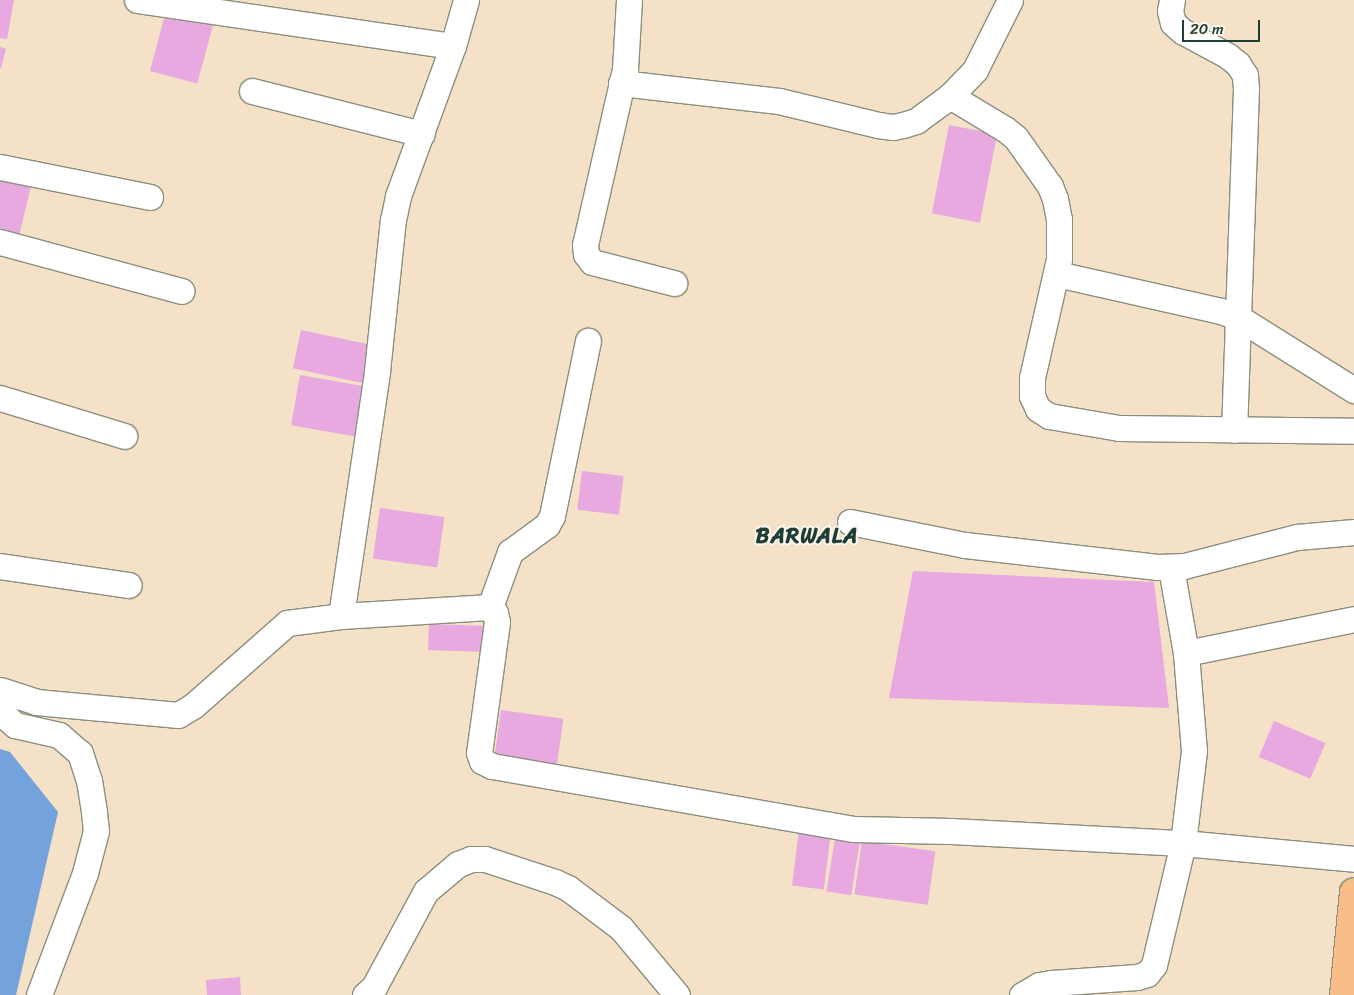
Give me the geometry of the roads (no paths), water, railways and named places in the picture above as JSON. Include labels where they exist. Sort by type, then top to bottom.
[{"type":"main road","points":[[1344,995],[1354,892]]},
{"type":"street","points":[[137,0],[453,46]]},
{"type":"street","points":[[341,616],[376,371],[393,220],[398,196],[453,46],[466,0]]},
{"type":"street","points":[[629,0],[626,56],[584,245],[586,254],[592,262],[674,283]]},
{"type":"street","points":[[621,83],[780,101],[893,127],[916,120],[950,96],[980,63],[1010,0]]},
{"type":"street","points":[[1172,0],[1170,11],[1173,23],[1182,31],[1228,56],[1238,64],[1245,74],[1239,318],[1234,430]]},
{"type":"street","points":[[252,91],[422,134]]},
{"type":"street","points":[[950,96],[1005,129],[1016,138],[1050,186],[1059,219],[1057,274],[1032,378],[1032,396],[1038,409],[1049,416],[1119,428],[1354,430]]},
{"type":"street","points":[[0,167],[150,197]]},
{"type":"street","points":[[0,242],[181,291]]},
{"type":"street","points":[[1057,274],[1221,311],[1239,318],[1354,390]]},
{"type":"street","points":[[490,607],[510,552],[547,524],[552,516],[588,341]]},
{"type":"street","points":[[0,398],[124,436]]},
{"type":"street","points":[[850,522],[965,545],[1171,568],[1290,538],[1354,532]]},
{"type":"street","points":[[0,566],[129,585]]},
{"type":"street","points":[[1022,995],[1045,984],[1137,977],[1147,974],[1154,965],[1183,843],[1194,751],[1186,653],[1171,568]]},
{"type":"street","points":[[0,690],[36,702],[178,715],[192,706],[287,623],[341,616],[490,607]]},
{"type":"street","points":[[490,607],[495,613],[497,622],[479,753],[482,761],[492,766],[853,830],[951,831],[1183,843],[1354,860]]},
{"type":"street","points":[[1186,653],[1354,619]]},
{"type":"street","points":[[0,699],[6,718],[15,724],[59,735],[80,753],[89,780],[94,812],[96,831],[85,873],[39,995]]},
{"type":"street","points":[[365,995],[374,987],[418,902],[426,892],[458,864],[471,859],[485,859],[568,888],[621,928],[677,995]]},
{"type":"water","points":[[0,749],[10,752],[58,812],[16,995],[0,995]]},
{"type":"district","name":"BARWALA","points":[[807,536]]}]
